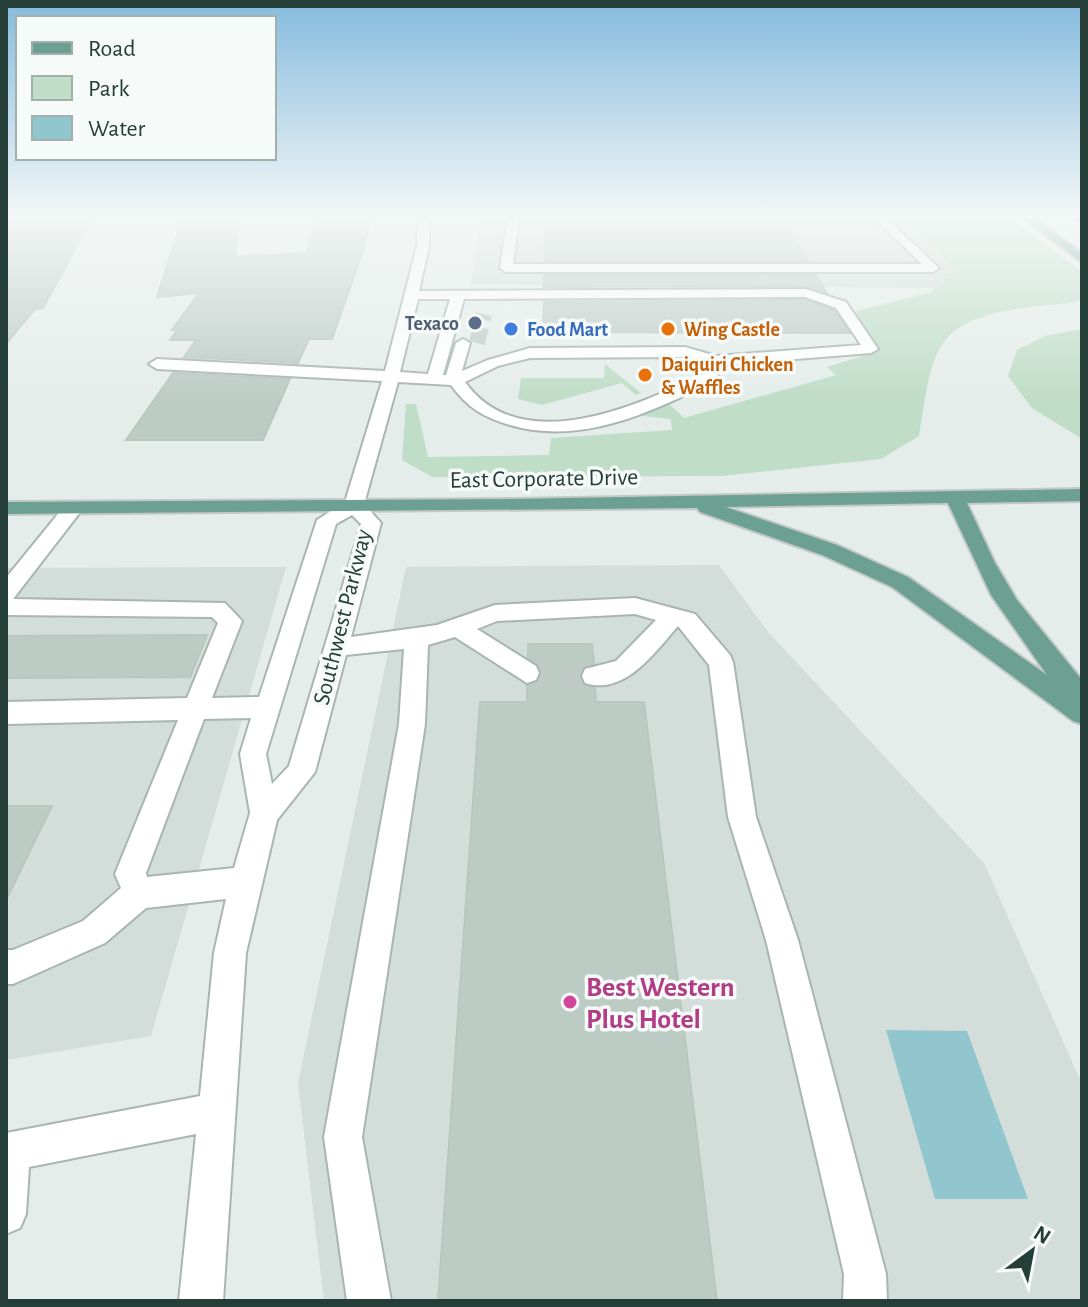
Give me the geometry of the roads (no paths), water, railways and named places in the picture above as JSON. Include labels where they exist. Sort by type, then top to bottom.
[{"type":"main road","name":"East Corporate Drive","points":[[6,508],[1082,495]]},
{"type":"main road","points":[[955,498],[989,572],[1015,615],[1050,662],[1082,697]]},
{"type":"main road","points":[[689,502],[832,550],[900,582],[1082,713]]},
{"type":"street","points":[[354,505],[415,279]]},
{"type":"street","points":[[157,364],[454,380],[493,363],[530,353],[685,352],[715,361],[871,349],[841,305],[806,293],[411,295]]},
{"type":"street","points":[[468,314],[474,295]]},
{"type":"street","points":[[474,295],[484,314]]},
{"type":"street","points":[[434,379],[474,295]]},
{"type":"street","points":[[454,380],[470,343],[472,372]]},
{"type":"street","points":[[454,380],[476,405],[526,426],[579,427],[685,390],[710,377],[715,361]]},
{"type":"street","name":"Southwest Parkway","points":[[201,1301],[230,953],[264,813],[253,754],[327,520],[354,505],[371,523],[301,772],[264,813]]},
{"type":"street","points":[[6,593],[74,507]]},
{"type":"street","points":[[336,646],[368,646],[416,638],[495,613],[635,606],[687,620],[721,662],[742,817],[782,940],[865,1274],[865,1301]]},
{"type":"street","points":[[6,607],[217,609],[230,621],[130,874],[139,893]]},
{"type":"street","points":[[594,676],[624,669],[673,617]]},
{"type":"street","points":[[457,627],[527,673]]},
{"type":"street","points":[[369,1301],[343,1137],[412,724],[416,638]]},
{"type":"street","points":[[6,713],[267,707]]},
{"type":"street","points":[[6,967],[13,967],[94,932],[139,893],[245,882]]},
{"type":"street","points":[[6,1214],[8,1152],[217,1111]]},
{"type":"water","points":[[886,1030],[967,1031],[1028,1199],[935,1199]]},
{"type":"tunnel","points":[[477,343],[484,314]]},
{"type":"tunnel","points":[[527,673],[594,676]]},
{"type":"place","name":"Texaco","points":[[475,323]]},
{"type":"place","name":"Food Mart","points":[[511,329]]},
{"type":"place","name":"Wing Castle","points":[[668,329]]},
{"type":"place","name":"Daiquiri Chicken & Waffles","points":[[645,375]]},
{"type":"place","name":"Best Western Plus Hotel","points":[[570,1002]]}]
